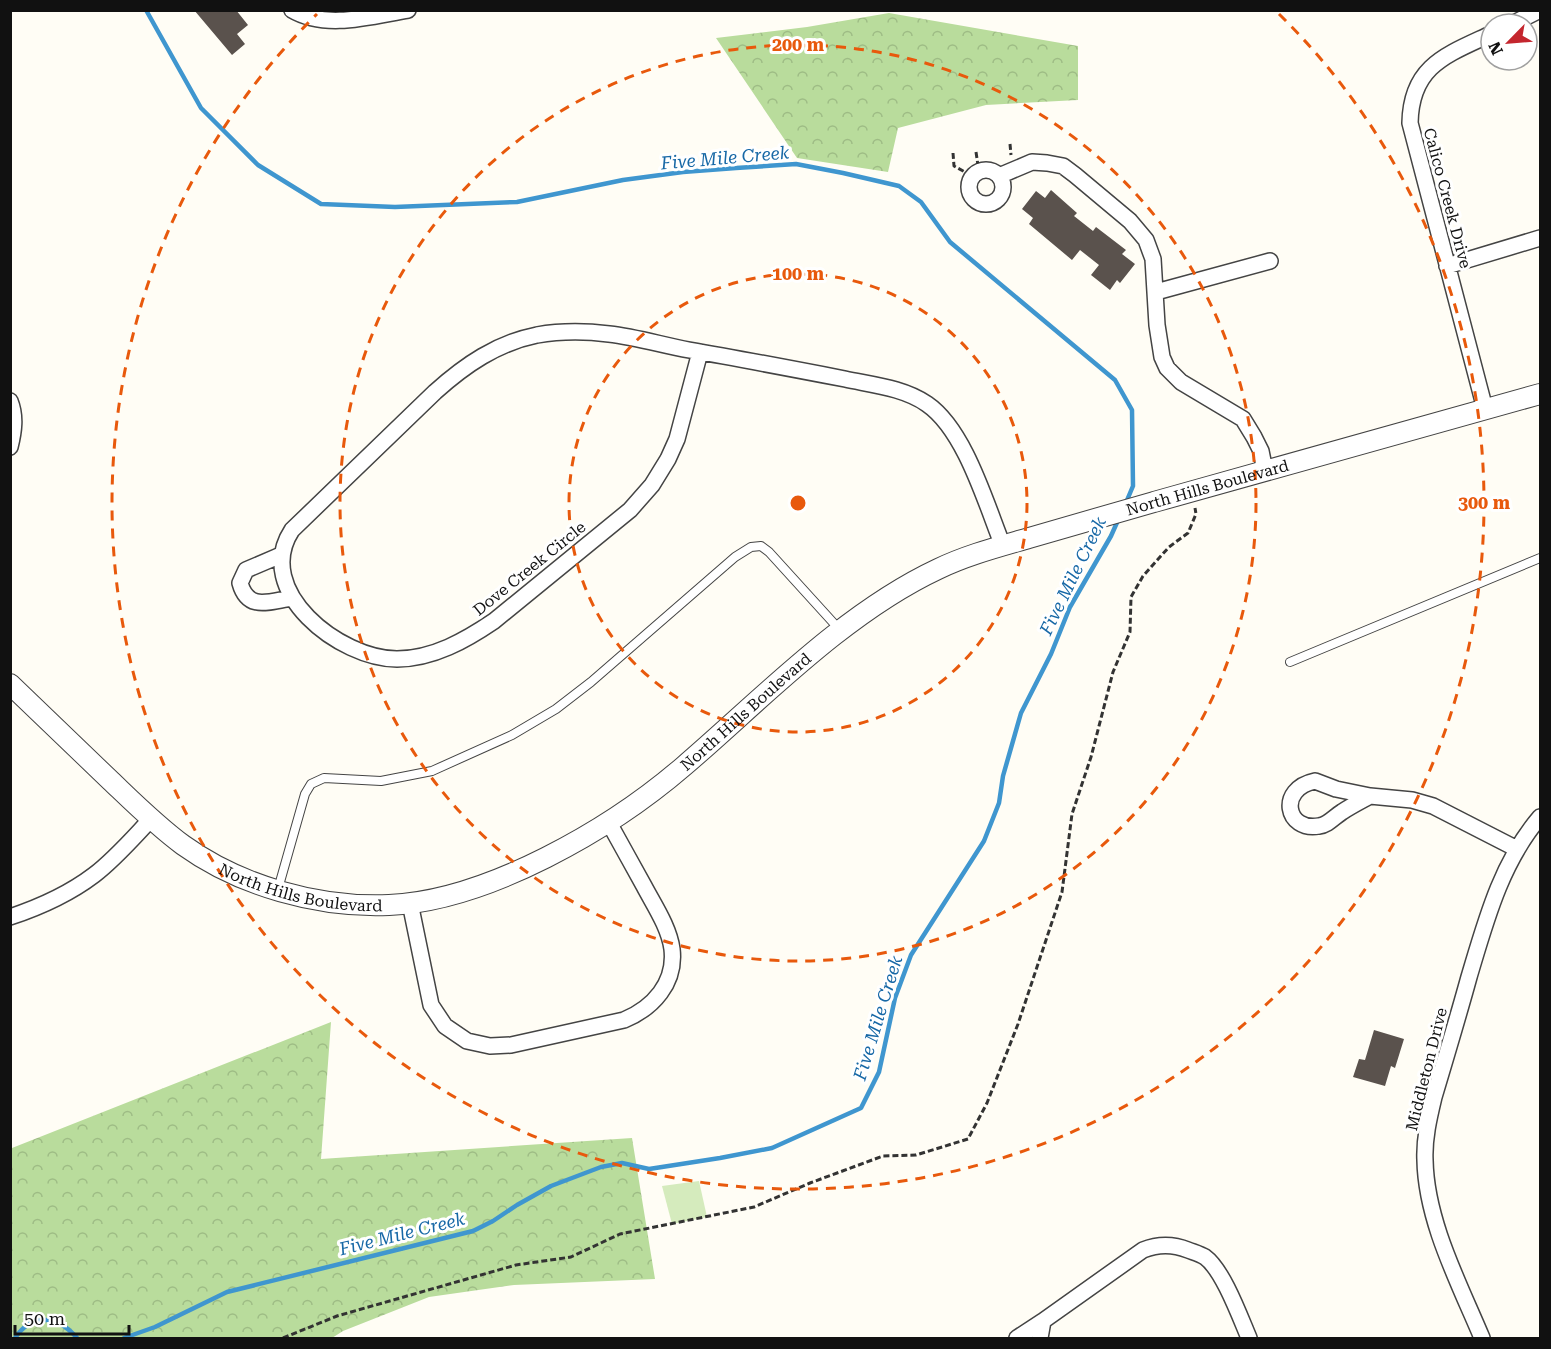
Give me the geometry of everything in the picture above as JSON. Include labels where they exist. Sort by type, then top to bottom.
[{"type":"street","points":[[292,10],[308,18],[328,21],[408,10]]},
{"type":"street","name":"Calico Creek Drive","points":[[1479,40],[1443,57],[1429,68],[1413,93],[1410,123],[1485,409]]},
{"type":"street","points":[[999,176],[1018,166],[1037,162],[1063,166],[1130,221],[1146,240],[1153,260],[1158,335],[1162,357],[1167,368],[1181,381],[1243,419],[1258,444],[1265,471]]},
{"type":"street","points":[[990,171],[999,176],[1003,192],[997,201],[987,204],[976,201],[970,192],[971,181],[976,174],[990,171]]},
{"type":"street","points":[[1447,266],[1540,238]]},
{"type":"street","points":[[1156,292],[1270,261]]},
{"type":"street","points":[[292,598],[254,602],[247,599],[240,583],[246,570],[281,555],[284,542],[292,531],[458,371],[496,349],[537,335],[575,332],[610,334],[910,394],[928,404],[943,417],[961,443],[1003,546]]},
{"type":"street","name":"Dove Creek Circle","points":[[281,555],[282,574],[292,598],[330,635],[369,655],[399,659],[417,657],[471,636],[494,621],[630,510],[652,485],[677,439],[700,352]]},
{"type":"street","name":"North Hills Boulevard","points":[[10,684],[151,819],[182,844],[238,876],[318,900],[341,903],[387,905],[438,898],[507,874],[580,839],[639,801],[680,770],[841,631],[892,594],[937,569],[972,555],[1095,519],[1540,393]]},
{"type":"street","points":[[10,401],[14,416],[14,434],[10,447]]},
{"type":"street","points":[[1370,796],[1343,811],[1325,825],[1316,827],[1299,823],[1290,810],[1290,801],[1297,789],[1306,783],[1315,781],[1336,789],[1370,796],[1412,800],[1432,806],[1517,849]]},
{"type":"street","name":"Middleton Drive","points":[[1482,1338],[1432,1211],[1427,1188],[1425,1149],[1427,1126],[1486,920],[1505,871],[1517,849],[1540,817]]},
{"type":"street","points":[[10,917],[54,900],[82,884],[112,860],[151,819]]},
{"type":"street","points":[[410,903],[431,1005],[445,1026],[466,1041],[490,1046],[511,1045],[632,1017],[651,1004],[663,989],[670,971],[672,950],[660,917],[608,821]]},
{"type":"street","points":[[1017,1338],[1143,1250],[1156,1245],[1179,1246],[1204,1257],[1214,1266],[1249,1338]]},
{"type":"street","points":[[1040,1338],[1043,1321]]},
{"type":"lane","points":[[278,889],[305,794],[315,782],[329,778],[381,781],[432,771],[512,735],[556,709],[591,682],[735,557],[751,547],[761,546],[769,552],[841,631]]},
{"type":"lane","points":[[1290,662],[1540,558]]},
{"type":"path","points":[[953,153],[954,166],[976,174],[976,152]]},
{"type":"path","points":[[283,1338],[337,1316],[516,1266],[571,1257],[620,1234],[754,1207],[883,1156],[916,1155],[968,1139],[987,1103],[1014,1034],[1062,892],[1071,814],[1091,757],[1113,672],[1130,632],[1131,597],[1150,569],[1169,547],[1188,533],[1196,514],[1193,491]]},
{"type":"green space","points":[[889,13],[1078,46],[1078,100],[986,105],[898,128],[888,172],[797,158],[716,38],[807,27]]},
{"type":"green space","points":[[331,1022],[321,1159],[632,1138],[655,1279],[514,1285],[429,1297],[343,1331],[332,1338],[11,1338],[12,1148]]},
{"type":"green space","points":[[699,1181],[707,1217],[672,1224],[662,1186]]},
{"type":"building","points":[[194,10],[236,10],[248,25],[237,34],[245,44],[232,55]]},
{"type":"building","points":[[1051,190],[1077,213],[1074,216],[1093,231],[1096,227],[1126,250],[1122,254],[1135,264],[1120,283],[1117,280],[1110,290],[1091,275],[1099,265],[1080,250],[1072,260],[1029,224],[1033,218],[1022,209],[1036,191],[1045,198]]},
{"type":"building","points":[[1374,1030],[1404,1039],[1395,1068],[1391,1066],[1385,1086],[1353,1077],[1359,1059],[1365,1060]]},
{"type":"waterway","name":"Five Mile Creek","points":[[146,10],[201,108],[258,165],[321,204],[395,207],[517,202],[623,180],[683,172],[796,164],[899,186],[921,202],[950,242],[1115,380],[1132,410],[1133,486],[1125,505]]},
{"type":"waterway","name":"Five Mile Creek","points":[[124,1338],[155,1327],[227,1292],[473,1231],[551,1186],[601,1167],[622,1163],[649,1169],[772,1148],[861,1108],[879,1072],[895,998],[911,955],[984,841],[999,803],[1003,776],[1021,713],[1051,654],[1070,607],[1119,518]]},
{"type":"waterway","name":"Five Mile Creek","points":[[15,1338],[22,1329],[30,1324],[46,1320],[62,1325],[77,1338]]}]
